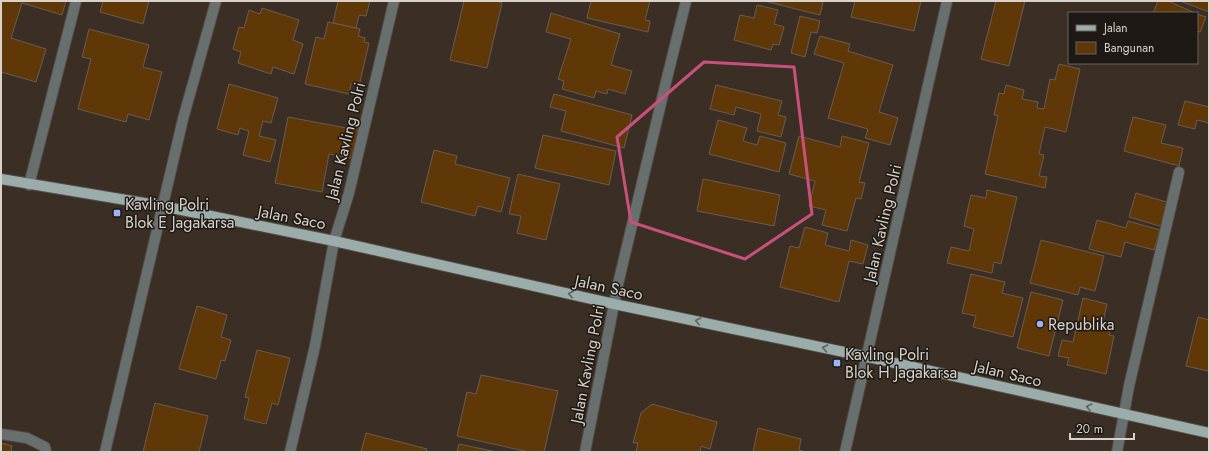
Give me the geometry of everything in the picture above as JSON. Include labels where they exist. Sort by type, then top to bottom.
[{"type":"main road","name":"Jalan Saco","points":[[1,179],[29,185],[162,206],[334,241],[614,304],[868,357],[1209,433]]},
{"type":"street","points":[[29,185],[76,1]]},
{"type":"street","points":[[105,452],[182,119],[216,1]]},
{"type":"street","name":"Jalan Kavling Polri","points":[[290,452],[315,346],[334,241],[349,193],[394,1]]},
{"type":"street","name":"Jalan Kavling Polri","points":[[585,452],[614,304],[686,1]]},
{"type":"street","name":"Jalan Kavling Polri","points":[[845,452],[859,387],[868,357],[947,1]]},
{"type":"street","points":[[1116,452],[1129,386],[1179,172]]},
{"type":"street","points":[[1,434],[27,438],[45,447],[46,452]]},
{"type":"highlighted area","points":[[704,62],[794,67],[812,214],[745,259],[631,222],[617,137]]},
{"type":"building","points":[[1,1],[66,1],[62,15],[22,3],[11,38],[46,49],[36,82],[1,72]]},
{"type":"building","points":[[103,1],[149,1],[143,24],[100,12]]},
{"type":"building","points":[[338,1],[370,1],[366,16],[359,15],[356,28],[333,23]]},
{"type":"building","points":[[464,1],[495,1],[502,3],[487,68],[450,60]]},
{"type":"building","points":[[591,1],[650,1],[645,20],[650,21],[648,32],[587,18]]},
{"type":"building","points":[[764,1],[819,1],[823,2],[820,15]]},
{"type":"building","points":[[855,1],[921,1],[914,31],[851,17]]},
{"type":"building","points":[[996,1],[1025,1],[1009,66],[981,59]]},
{"type":"building","points":[[1158,1],[1168,1],[1193,12],[1153,12]]},
{"type":"building","points":[[1180,1],[1209,1],[1209,12]]},
{"type":"building","points":[[757,5],[778,10],[774,24],[784,27],[779,45],[773,44],[771,50],[734,40],[740,15],[754,18]]},
{"type":"building","points":[[262,8],[299,20],[293,40],[303,44],[294,74],[273,67],[271,74],[238,63],[241,52],[233,49],[239,27],[244,28],[249,10],[260,14]]},
{"type":"building","points":[[551,13],[620,34],[611,65],[632,71],[625,94],[608,89],[607,94],[596,91],[594,98],[562,89],[564,81],[558,79],[571,39],[546,32]]},
{"type":"building","points":[[1198,14],[1206,17],[1200,32],[1198,31]]},
{"type":"building","points":[[800,16],[820,21],[817,33],[811,32],[805,57],[791,53]]},
{"type":"building","points":[[328,22],[360,29],[358,36],[365,38],[364,42],[369,43],[359,86],[351,84],[349,94],[305,84],[316,37],[324,39]]},
{"type":"building","points":[[89,29],[149,45],[143,67],[162,72],[149,120],[128,114],[126,122],[78,109],[91,59],[82,57]]},
{"type":"building","points":[[820,36],[850,44],[848,51],[893,65],[879,112],[898,118],[890,145],[865,138],[868,129],[828,118],[844,63],[814,54]]},
{"type":"building","points":[[1059,64],[1080,69],[1066,132],[1045,127],[1039,154],[1044,155],[1039,176],[1047,177],[1045,188],[985,174],[998,116],[994,115],[999,93],[1004,94],[1006,85],[1024,90],[1022,99],[1038,102],[1037,108],[1044,109],[1050,79],[1055,80]]},
{"type":"building","points":[[229,84],[278,98],[271,123],[263,121],[259,136],[276,140],[270,162],[243,155],[249,131],[240,128],[238,135],[217,129]]},
{"type":"building","points":[[716,85],[782,101],[778,115],[786,117],[781,137],[757,131],[761,114],[736,107],[734,115],[710,109]]},
{"type":"building","points":[[554,94],[632,115],[624,148],[561,131],[566,111],[550,107]]},
{"type":"building","points":[[1185,101],[1209,107],[1209,123],[1197,120],[1195,129],[1178,125]]},
{"type":"building","points":[[288,117],[362,131],[357,159],[329,154],[322,192],[275,183]]},
{"type":"building","points":[[1133,117],[1166,125],[1161,143],[1183,148],[1179,166],[1124,151]]},
{"type":"building","points":[[718,120],[747,128],[743,141],[757,145],[760,136],[786,143],[779,172],[709,154]]},
{"type":"building","points":[[543,135],[616,151],[609,185],[535,168]]},
{"type":"building","points":[[799,136],[840,147],[842,136],[869,143],[859,182],[865,183],[861,199],[856,198],[847,231],[822,225],[826,210],[809,206],[815,181],[789,174]]},
{"type":"building","points":[[434,150],[457,156],[455,164],[510,178],[501,212],[478,206],[475,216],[421,202]]},
{"type":"building","points":[[518,174],[560,184],[546,240],[517,233],[521,216],[509,214]]},
{"type":"building","points":[[703,179],[780,195],[774,226],[697,211]]},
{"type":"building","points":[[987,190],[1017,197],[1001,264],[994,262],[992,273],[947,263],[951,247],[969,251],[974,229],[964,226],[971,195],[986,198]]},
{"type":"building","points":[[1136,193],[1170,203],[1163,227],[1129,217]]},
{"type":"building","points":[[1097,220],[1126,228],[1128,221],[1160,230],[1154,250],[1125,242],[1121,257],[1089,249]]},
{"type":"building","points":[[805,227],[828,233],[825,245],[849,251],[851,240],[868,245],[863,264],[849,261],[839,302],[780,287],[790,246],[799,248]]},
{"type":"building","points":[[1041,240],[1104,256],[1095,291],[1080,287],[1078,295],[1030,283]]},
{"type":"building","points":[[971,274],[1005,282],[1002,293],[1023,298],[1013,337],[973,327],[976,316],[962,313]]},
{"type":"building","name":"Republika","points":[[1031,292],[1063,300],[1049,356],[1017,348]]},
{"type":"building","points":[[1083,298],[1107,304],[1103,322],[1112,323],[1109,335],[1114,336],[1106,374],[1067,365],[1069,358],[1058,356],[1062,340],[1073,342]]},
{"type":"building","points":[[197,306],[227,315],[221,337],[231,340],[225,361],[221,360],[216,379],[179,369]]},
{"type":"building","points":[[1198,317],[1209,320],[1208,371],[1186,366]]},
{"type":"building","points":[[257,350],[290,358],[278,405],[272,403],[266,424],[244,419],[249,398],[245,397]]},
{"type":"building","points":[[481,375],[558,391],[544,452],[529,452],[457,436],[467,392],[476,394]]},
{"type":"building","points":[[155,403],[208,416],[199,452],[143,452]]},
{"type":"building","points":[[652,404],[717,422],[710,449],[701,446],[700,452],[636,452],[638,443],[633,443],[641,413]]},
{"type":"building","points":[[758,428],[801,439],[799,450],[806,452],[753,452]]},
{"type":"building","points":[[366,433],[427,449],[426,452],[361,452]]},
{"type":"building","points":[[1,443],[12,446],[11,452],[1,452]]},
{"type":"building","points":[[459,444],[497,452],[457,452]]},
{"type":"place","name":"Kavling Polri Blok E Jagakarsa","points":[[117,213]]},
{"type":"place","name":"Republika","points":[[1040,324]]},
{"type":"place","name":"Kavling Polri Blok H Jagakarsa","points":[[837,363]]}]
